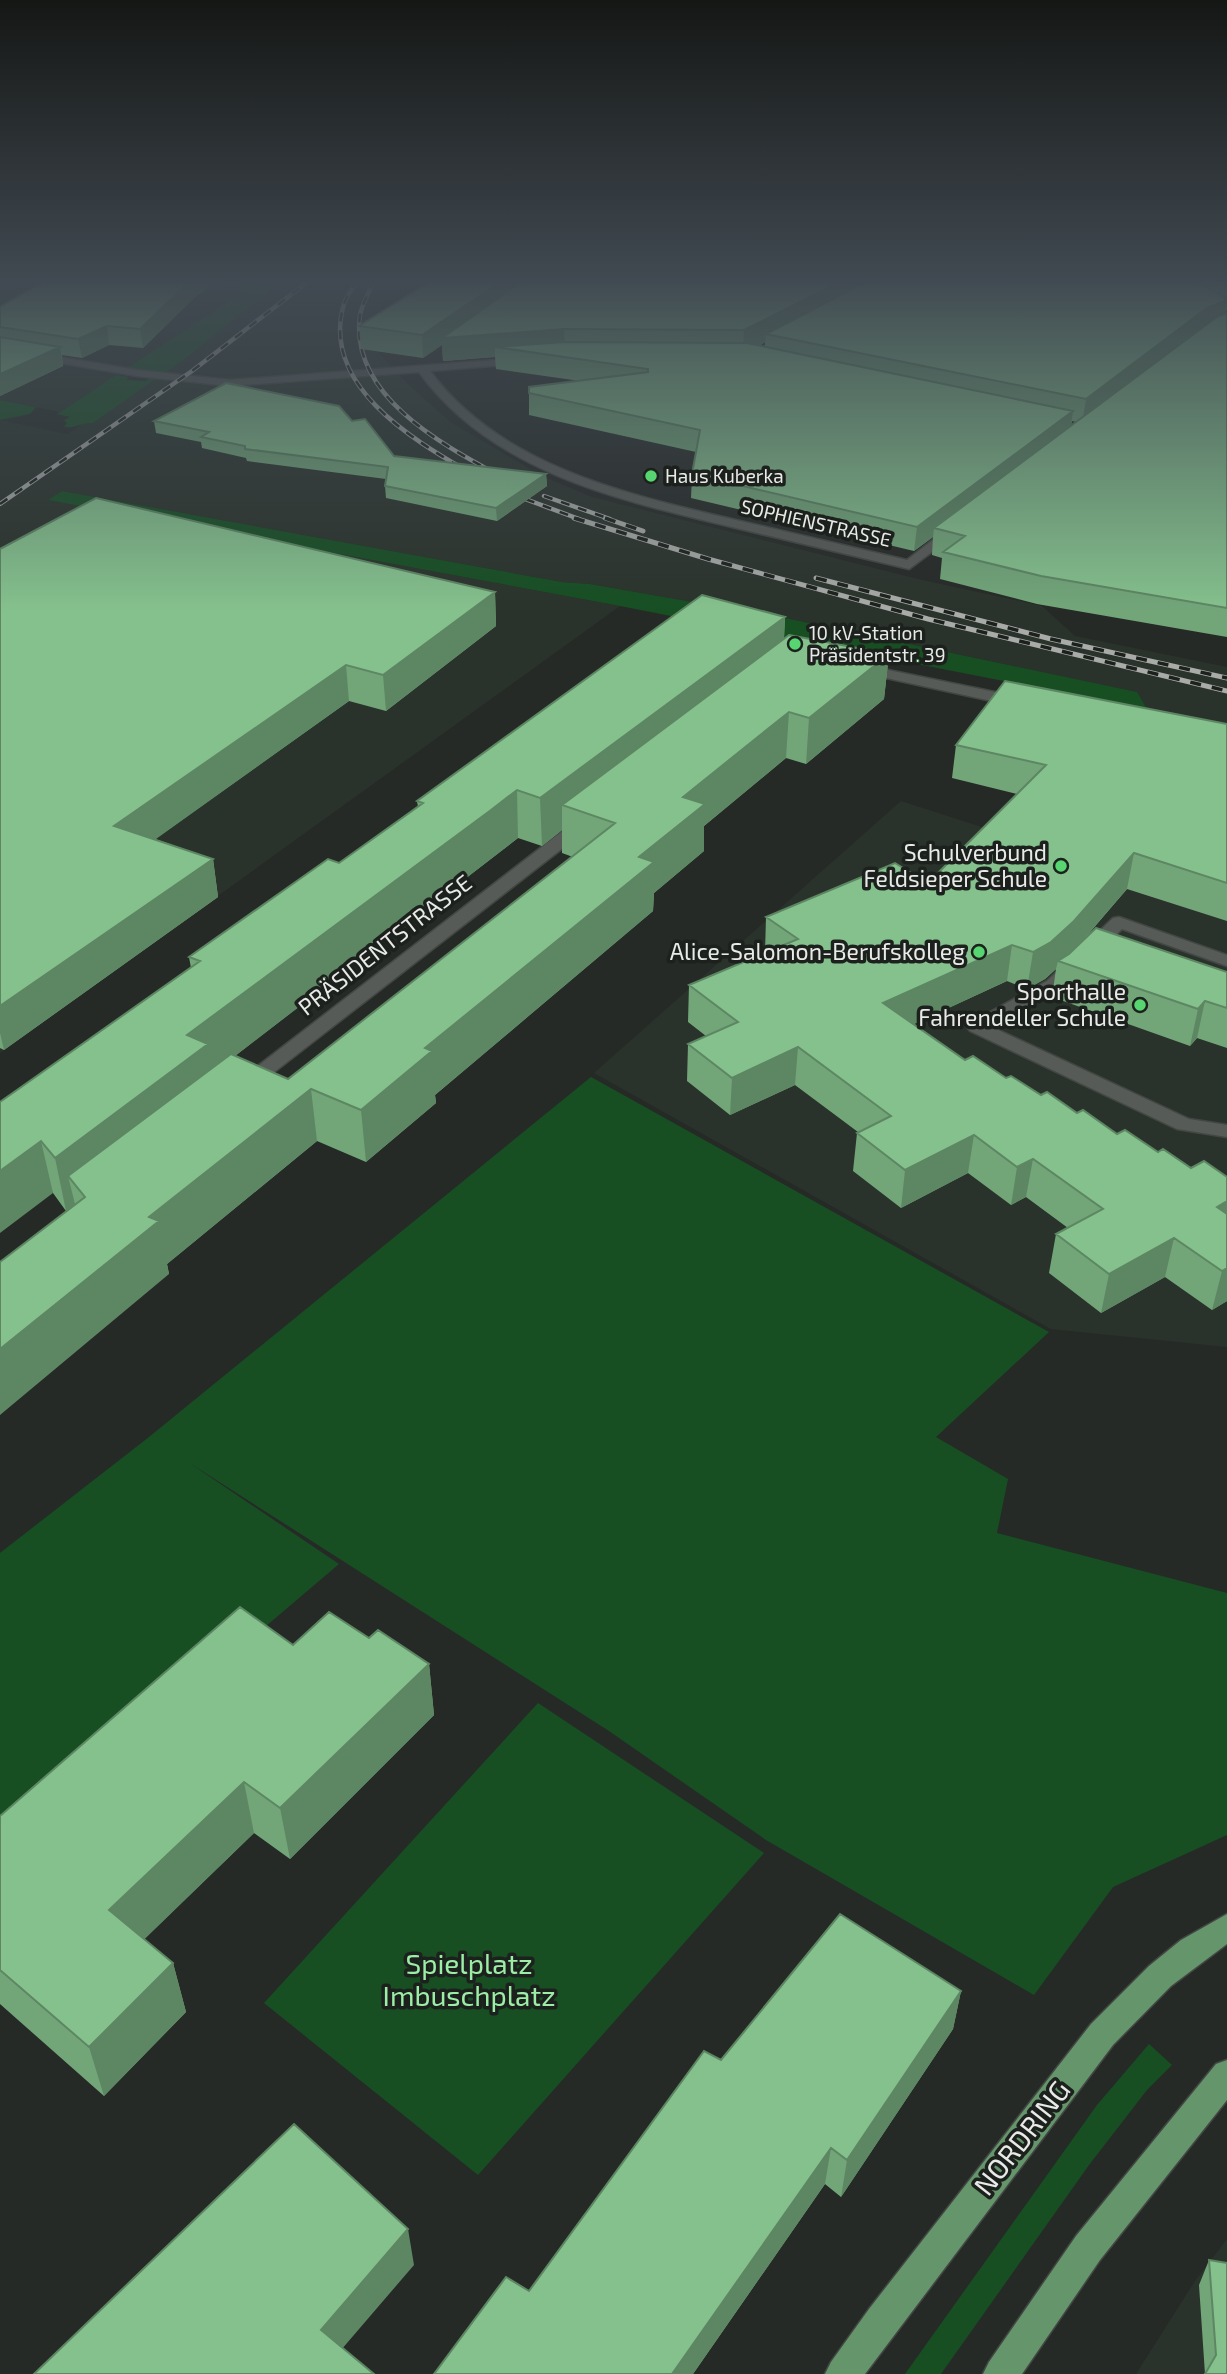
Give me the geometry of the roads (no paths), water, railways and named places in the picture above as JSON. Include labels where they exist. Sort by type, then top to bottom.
[{"type":"main road","name":"NORDRING","points":[[843,2374],[1033,2122],[1130,2002],[1201,1942],[1227,1928]]},
{"type":"main road","points":[[1000,2374],[1088,2248],[1227,2075]]},
{"type":"street","name":"SOPHIENSTRASSE","points":[[439,391],[446,400],[491,434],[599,488],[640,501],[909,565],[967,520]]},
{"type":"street","points":[[848,666],[1035,705]]},
{"type":"street","name":"PRÄSIDENTSTRASSE","points":[[234,1094],[596,814]]},
{"type":"street","points":[[1227,961],[1119,922],[1054,985],[977,1027],[1184,1125],[1227,1131]]},
{"type":"railway","points":[[0,504],[163,391]]},
{"type":"railway","points":[[364,391],[398,425],[469,472]]},
{"type":"railway","points":[[383,391],[404,414],[427,432],[500,476]]},
{"type":"railway","points":[[509,493],[579,519]]},
{"type":"railway","points":[[544,496],[610,519]]},
{"type":"railway","points":[[574,518],[708,559],[928,619],[1227,691]]},
{"type":"railway","points":[[605,518],[643,531]]},
{"type":"railway","points":[[816,578],[1051,639],[1227,678]]},
{"type":"place","name":"Haus Kuberka","points":[[651,476]]},
{"type":"place","name":"10 kV-Station Präsidentstr. 39","points":[[795,644]]},
{"type":"place","name":"Schulverbund Feldsieper Schule","points":[[1061,866]]},
{"type":"place","name":"Alice-Salomon-Berufskolleg","points":[[979,952]]},
{"type":"place","name":"Sporthalle Fahrendeller Schule","points":[[1140,1005]]},
{"type":"park label","name":"Spielplatz Imbuschplatz","points":[[469,1980]]}]
